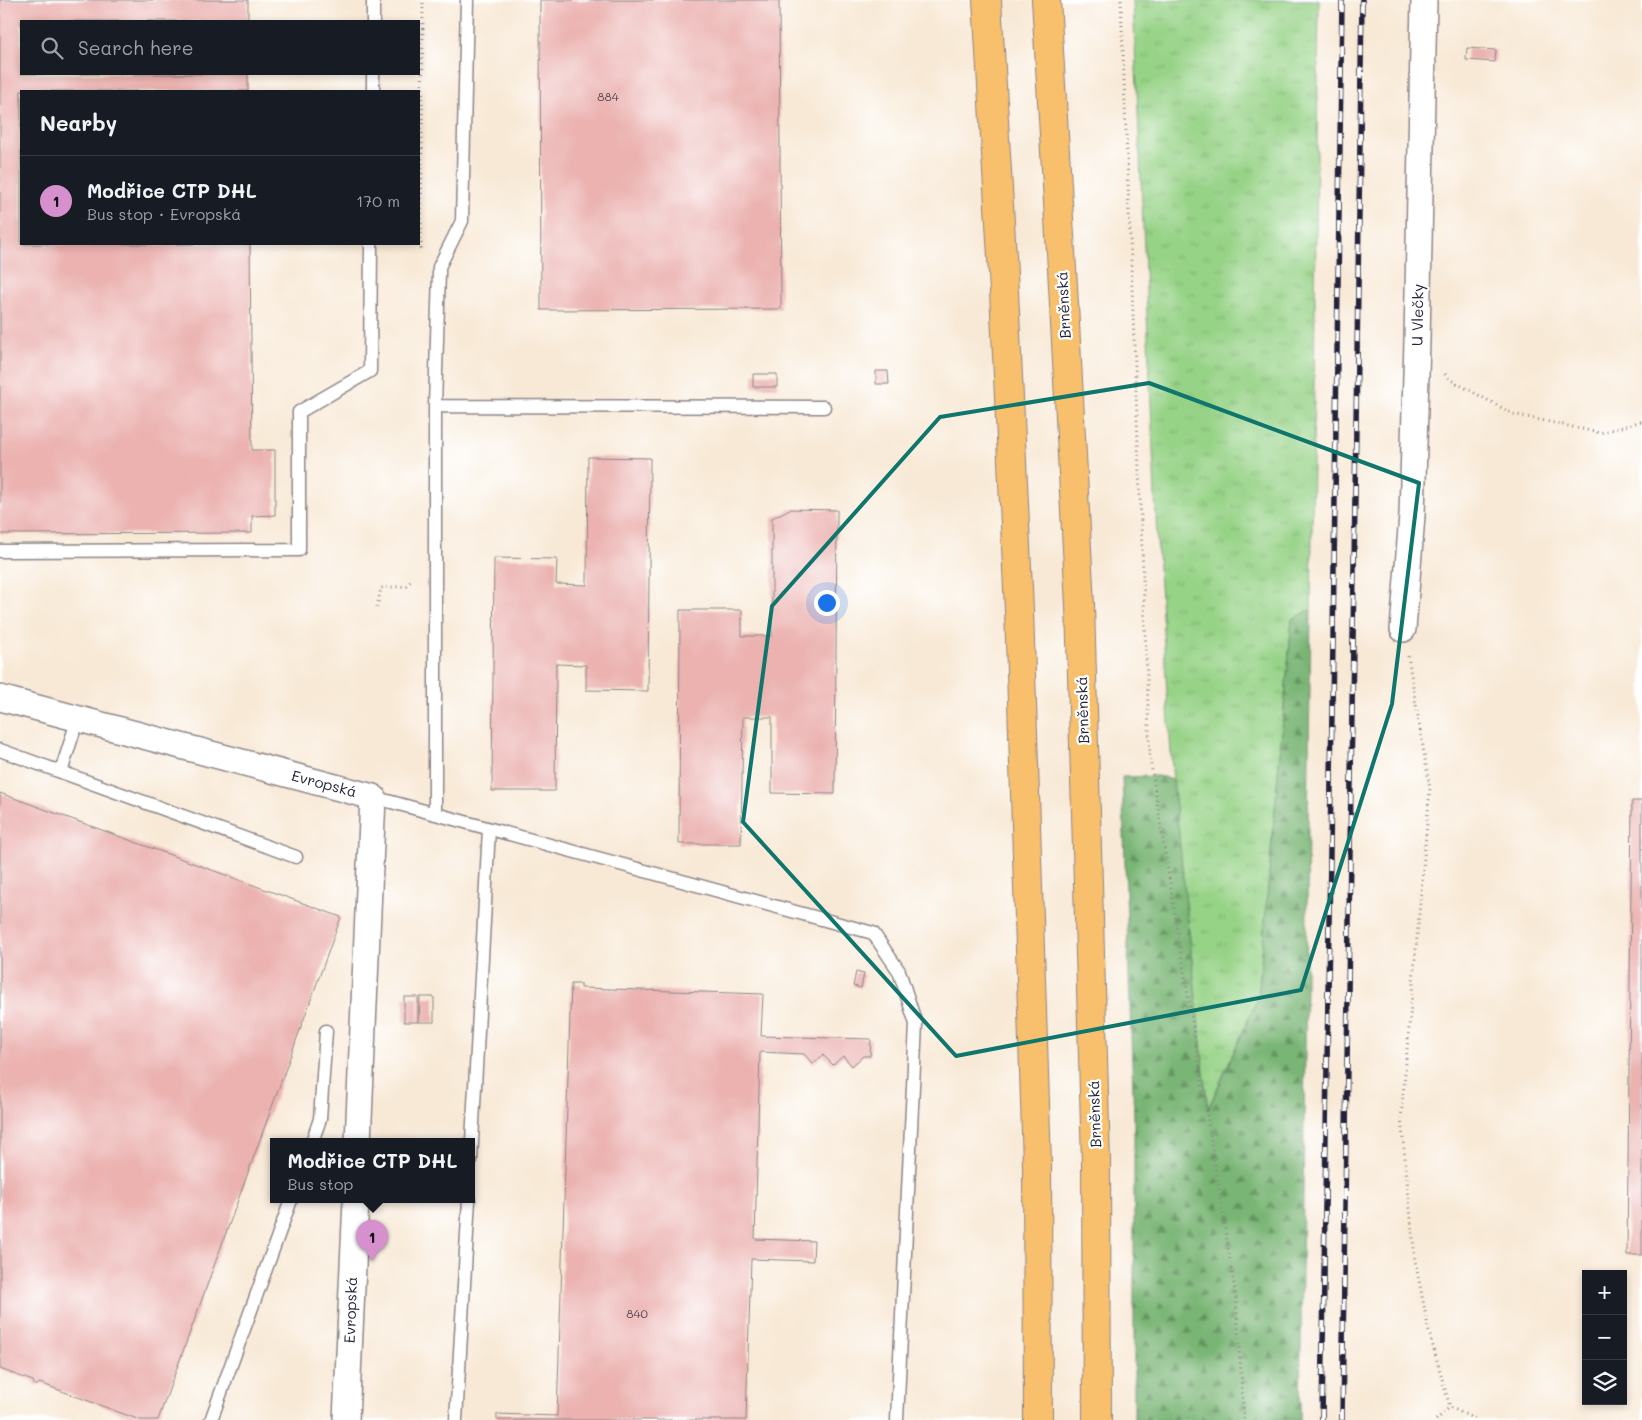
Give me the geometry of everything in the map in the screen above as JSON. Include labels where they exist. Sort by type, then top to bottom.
[{"type":"highway","points":[[987,0],[1004,291],[1019,610],[1037,1164],[1038,1420]]},
{"type":"highway","name":"Brněnská","points":[[1046,0],[1080,615],[1096,1162],[1097,1420]]},
{"type":"street","name":"U Vlečky","points":[[1403,629],[1412,516],[1418,340],[1424,0]]},
{"type":"street","name":"Evropská","points":[[0,698],[373,797],[358,1138]]},
{"type":"street","name":"Evropská","points":[[346,1420],[356,1203]]},
{"type":"lane","points":[[373,20],[374,0]]},
{"type":"lane","points":[[435,814],[435,406],[439,267],[462,221],[467,0]]},
{"type":"lane","points":[[372,90],[373,75]]},
{"type":"lane","points":[[0,550],[299,550],[298,412],[370,371],[371,245]]},
{"type":"lane","points":[[435,406],[824,407]]},
{"type":"lane","points":[[61,772],[78,718]]},
{"type":"lane","points":[[0,750],[296,857]]},
{"type":"lane","points":[[373,797],[873,934],[899,971],[916,1024],[897,1420]]},
{"type":"lane","points":[[472,1138],[489,828]]},
{"type":"lane","points":[[313,1138],[320,1119],[326,1031]]},
{"type":"lane","points":[[211,1420],[290,1203]]},
{"type":"lane","points":[[456,1420],[468,1203]]},
{"type":"path","points":[[1121,0],[1150,758],[1236,1297],[1244,1420]]},
{"type":"path","points":[[1418,340],[1449,379],[1513,414],[1600,433],[1642,421]]},
{"type":"path","points":[[1403,629],[1430,789],[1401,1118],[1415,1260],[1429,1332],[1450,1408]]},
{"type":"path","points":[[1436,1420],[1450,1408]]},
{"type":"path","points":[[1450,1408],[1477,1420]]},
{"type":"highlighted area","points":[[1149,383],[1419,483],[1392,704],[1301,990],[956,1056],[743,822],[772,606],[940,417]]},
{"type":"green space","points":[[1133,0],[1319,0],[1311,610],[1292,619],[1258,998],[1207,1111],[1174,798],[1157,539]]},
{"type":"green space","points":[[1311,610],[1300,1420],[1134,1420],[1134,1120],[1122,777],[1157,776],[1173,779],[1208,1110],[1258,998],[1292,619]]},
{"type":"building","points":[[0,0],[248,0],[248,20],[20,20],[20,75],[248,75],[248,90],[20,90],[20,245],[250,245],[252,450],[275,450],[275,515],[252,516],[252,533],[0,534]]},
{"type":"building","points":[[540,0],[779,0],[781,309],[541,310]]},
{"type":"building","points":[[1467,48],[1496,50],[1495,62],[1466,60]]},
{"type":"building","points":[[876,371],[888,371],[889,384],[876,384]]},
{"type":"building","points":[[753,374],[777,374],[777,387],[753,387]]},
{"type":"building","points":[[588,457],[650,458],[648,691],[586,690],[586,665],[556,664],[555,791],[492,791],[494,558],[557,559],[556,584],[587,585]]},
{"type":"building","points":[[790,509],[837,510],[835,794],[772,793],[772,717],[743,717],[741,844],[679,844],[680,610],[742,610],[742,636],[772,636],[772,518]]},
{"type":"building","points":[[0,793],[341,917],[158,1420],[140,1420],[40,1383],[35,1386],[33,1381],[0,1369]]},
{"type":"building","points":[[1632,801],[1642,801],[1642,1255],[1627,1255]]},
{"type":"building","points":[[856,972],[864,974],[861,988],[853,986]]},
{"type":"building","points":[[571,984],[581,984],[581,988],[763,994],[761,1036],[871,1039],[870,1056],[863,1056],[852,1066],[843,1056],[833,1065],[823,1055],[813,1064],[804,1054],[760,1052],[755,1239],[814,1241],[813,1261],[751,1259],[746,1420],[497,1420],[497,1414],[557,1416]]},
{"type":"building","points":[[404,997],[418,997],[418,1022],[404,1022]]},
{"type":"building","points":[[420,997],[434,997],[434,1022],[419,1022]]},
{"type":"railway","points":[[1322,1420],[1342,0]]},
{"type":"railway","points":[[1342,1420],[1362,0]]},
{"type":"place","name":"Modřice CTP DHL","points":[[372,1261]]}]
